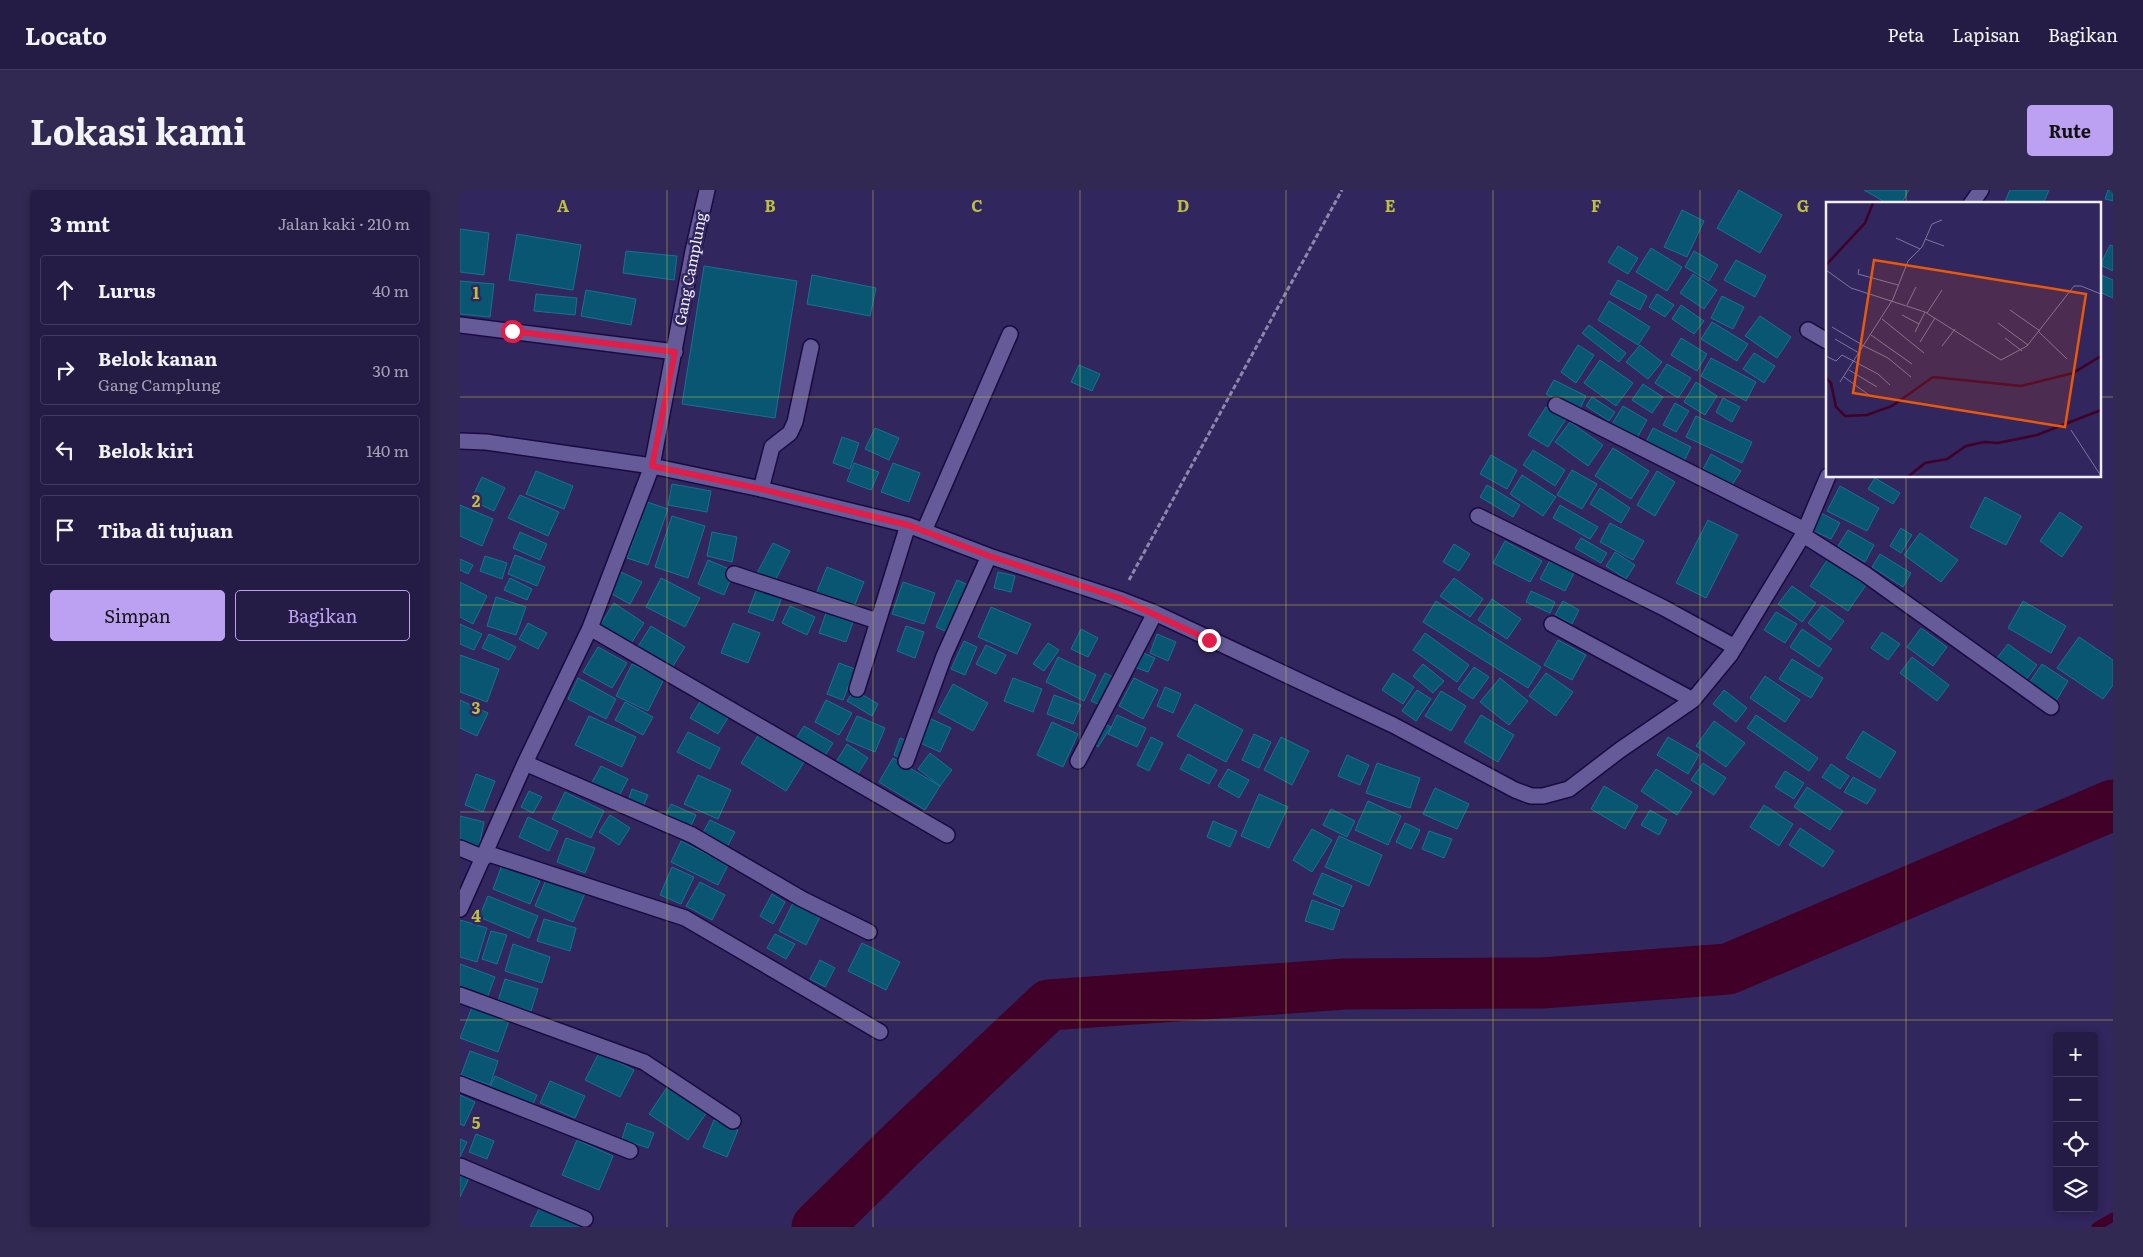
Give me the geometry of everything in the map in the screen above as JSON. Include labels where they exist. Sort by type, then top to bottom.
[{"type":"street","name":"Gang Camplung","points":[[460,908],[485,856],[525,763],[590,628],[652,466],[693,251],[707,190]]},
{"type":"street","points":[[1972,202],[1981,190]]},
{"type":"street","points":[[460,325],[675,352]]},
{"type":"street","points":[[1808,330],[1826,340]]},
{"type":"street","points":[[924,531],[1010,334]]},
{"type":"street","points":[[761,489],[772,447],[790,433],[795,422],[811,347]]},
{"type":"street","points":[[1556,405],[1804,532],[2051,707]]},
{"type":"street","points":[[460,441],[486,442],[652,466],[761,489],[908,525],[989,556],[1119,598],[1155,613],[1393,725],[1515,790],[1531,796],[1542,796],[1569,790],[1620,750],[1693,700],[1735,647],[1804,532],[1827,478]]},
{"type":"street","points":[[1478,516],[1664,608],[1735,647]]},
{"type":"street","points":[[857,689],[908,525]]},
{"type":"street","points":[[906,761],[944,656],[989,556]]},
{"type":"street","points":[[734,574],[877,621]]},
{"type":"street","points":[[1078,761],[1155,613]]},
{"type":"street","points":[[1552,624],[1693,700]]},
{"type":"street","points":[[590,628],[948,835]]},
{"type":"street","points":[[525,763],[692,835],[802,899],[869,932]]},
{"type":"street","points":[[460,848],[685,918],[880,1032]]},
{"type":"street","points":[[460,995],[644,1062],[733,1120]]},
{"type":"street","points":[[460,1084],[630,1150]]},
{"type":"street","points":[[460,1166],[585,1219]]},
{"type":"path","points":[[1119,598],[1342,190]]},
{"type":"building","points":[[1739,190],[1782,215],[1760,253],[1717,228]]},
{"type":"building","points":[[1864,190],[1909,190],[1902,202],[1885,202]]},
{"type":"building","points":[[2010,190],[2049,190],[2044,202],[2005,202]]},
{"type":"building","points":[[2108,190],[2113,190],[2113,201],[2105,199]]},
{"type":"building","points":[[1682,210],[1704,221],[1687,257],[1664,247]]},
{"type":"building","points":[[460,229],[489,233],[484,275],[460,272]]},
{"type":"building","points":[[517,234],[581,245],[573,290],[509,280]]},
{"type":"building","points":[[2110,245],[2113,246],[2113,271],[2100,265]]},
{"type":"building","points":[[1618,246],[1638,258],[1628,274],[1608,262]]},
{"type":"building","points":[[1651,248],[1682,267],[1667,291],[1636,272]]},
{"type":"building","points":[[626,251],[677,256],[674,280],[623,273]]},
{"type":"building","points":[[1694,251],[1718,265],[1709,281],[1685,267]]},
{"type":"building","points":[[1736,260],[1766,276],[1755,297],[1724,280]]},
{"type":"building","points":[[704,266],[797,281],[775,418],[682,404]]},
{"type":"building","points":[[1693,274],[1717,290],[1704,309],[1680,293]]},
{"type":"building","points":[[2100,274],[2113,280],[2113,298],[2100,292]]},
{"type":"building","points":[[812,275],[876,288],[870,316],[807,304]]},
{"type":"building","points":[[1618,280],[1647,296],[1640,310],[1610,294]]},
{"type":"building","points":[[460,281],[494,284],[490,317],[460,314]]},
{"type":"building","points":[[586,290],[636,299],[631,325],[581,316]]},
{"type":"building","points":[[536,294],[577,298],[575,315],[534,311]]},
{"type":"building","points":[[1657,294],[1674,305],[1665,317],[1649,307]]},
{"type":"building","points":[[1722,296],[1744,307],[1733,329],[1711,318]]},
{"type":"building","points":[[1609,301],[1650,327],[1638,345],[1598,320]]},
{"type":"building","points":[[1681,305],[1704,321],[1694,334],[1672,319]]},
{"type":"building","points":[[1760,316],[1791,337],[1777,358],[1745,336]]},
{"type":"building","points":[[1712,322],[1748,344],[1737,361],[1701,339]]},
{"type":"building","points":[[1589,325],[1626,353],[1619,362],[1582,333]]},
{"type":"building","points":[[1681,338],[1707,354],[1697,371],[1671,355]]},
{"type":"building","points":[[1578,345],[1594,355],[1576,383],[1561,372]]},
{"type":"building","points":[[1640,345],[1662,362],[1648,379],[1626,362]]},
{"type":"building","points":[[1754,353],[1775,366],[1764,383],[1743,369]]},
{"type":"building","points":[[1711,358],[1756,382],[1746,401],[1701,376]]},
{"type":"building","points":[[1600,360],[1633,383],[1616,406],[1584,383]]},
{"type":"building","points":[[1667,364],[1691,378],[1678,398],[1655,383]]},
{"type":"building","points":[[1079,365],[1100,374],[1092,391],[1071,382]]},
{"type":"building","points":[[1554,380],[1586,396],[1579,411],[1546,394]]},
{"type":"building","points":[[1696,382],[1717,396],[1705,415],[1684,402]]},
{"type":"building","points":[[1643,384],[1663,397],[1652,413],[1632,400]]},
{"type":"building","points":[[1592,397],[1615,412],[1609,421],[1586,406]]},
{"type":"building","points":[[1723,398],[1740,407],[1732,422],[1716,412]]},
{"type":"building","points":[[1675,403],[1689,411],[1676,432],[1663,425]]},
{"type":"building","points":[[1623,406],[1647,420],[1637,438],[1612,424]]},
{"type":"building","points":[[1546,407],[1566,419],[1548,447],[1528,435]]},
{"type":"building","points":[[1696,416],[1752,442],[1742,463],[1686,437]]},
{"type":"building","points":[[1570,422],[1603,445],[1588,466],[1555,442]]},
{"type":"building","points":[[875,428],[899,438],[889,460],[865,449]]},
{"type":"building","points":[[1653,428],[1691,447],[1684,461],[1646,442]]},
{"type":"building","points":[[842,437],[859,443],[850,469],[833,463]]},
{"type":"building","points":[[1613,448],[1649,471],[1631,499],[1595,476]]},
{"type":"building","points":[[1533,450],[1565,470],[1555,486],[1523,465]]},
{"type":"building","points":[[1711,454],[1741,471],[1732,485],[1703,469]]},
{"type":"building","points":[[1491,455],[1517,470],[1507,489],[1480,474]]},
{"type":"building","points":[[854,463],[879,472],[871,490],[847,481]]},
{"type":"building","points":[[893,463],[920,473],[909,502],[881,492]]},
{"type":"building","points":[[1572,470],[1597,484],[1582,509],[1557,495]]},
{"type":"building","points":[[536,471],[573,486],[564,509],[526,494]]},
{"type":"building","points":[[1657,471],[1675,482],[1655,516],[1637,505]]},
{"type":"building","points":[[1522,475],[1556,497],[1543,516],[1510,494]]},
{"type":"building","points":[[482,477],[505,488],[494,511],[471,500]]},
{"type":"building","points":[[1875,478],[1900,493],[1893,504],[1868,489]]},
{"type":"building","points":[[672,484],[711,491],[707,512],[668,505]]},
{"type":"building","points":[[1487,485],[1520,505],[1513,517],[1480,497]]},
{"type":"building","points":[[1840,486],[1879,508],[1867,531],[1827,511]]},
{"type":"building","points":[[1600,488],[1630,508],[1621,523],[1590,504]]},
{"type":"building","points":[[520,495],[559,512],[548,536],[508,518]]},
{"type":"building","points":[[1985,497],[2021,516],[2006,545],[1970,527]]},
{"type":"building","points":[[647,502],[668,509],[648,565],[627,558]]},
{"type":"building","points":[[460,505],[493,519],[482,546],[460,536]]},
{"type":"building","points":[[1560,505],[1598,527],[1590,539],[1553,518]]},
{"type":"building","points":[[1817,511],[1840,523],[1831,539],[1808,528]]},
{"type":"building","points":[[2060,512],[2082,527],[2062,557],[2040,541]]},
{"type":"building","points":[[672,516],[705,526],[688,578],[655,567]]},
{"type":"building","points":[[1708,520],[1738,535],[1706,598],[1676,583]]},
{"type":"building","points":[[1610,523],[1644,541],[1633,560],[1600,542]]},
{"type":"building","points":[[1901,528],[1912,535],[1901,553],[1890,546]]},
{"type":"building","points":[[1848,530],[1874,545],[1865,562],[1838,546]]},
{"type":"building","points":[[520,532],[547,544],[540,560],[513,548]]},
{"type":"building","points":[[712,532],[737,537],[732,562],[707,556]]},
{"type":"building","points":[[1920,533],[1958,560],[1941,582],[1904,555]]},
{"type":"building","points":[[1581,538],[1607,553],[1601,563],[1575,548]]},
{"type":"building","points":[[1505,541],[1542,561],[1530,582],[1493,563]]},
{"type":"building","points":[[773,543],[790,551],[775,581],[757,573]]},
{"type":"building","points":[[1454,544],[1470,554],[1459,571],[1443,562]]},
{"type":"building","points":[[1615,552],[1635,565],[1626,579],[1606,566]]},
{"type":"building","points":[[1880,554],[1911,573],[1903,587],[1872,567]]},
{"type":"building","points":[[515,555],[545,567],[537,586],[508,574]]},
{"type":"building","points":[[485,556],[507,563],[502,579],[480,571]]},
{"type":"building","points":[[1551,558],[1576,569],[1565,591],[1540,579]]},
{"type":"building","points":[[460,559],[473,565],[468,574],[460,570]]},
{"type":"building","points":[[1828,559],[1866,585],[1848,611],[1810,586]]},
{"type":"building","points":[[708,560],[734,571],[724,595],[698,584]]},
{"type":"building","points":[[827,567],[864,582],[853,609],[816,594]]},
{"type":"building","points":[[621,572],[642,582],[630,604],[610,593]]},
{"type":"building","points":[[998,572],[1015,576],[1011,592],[994,588]]},
{"type":"building","points":[[510,578],[532,589],[527,600],[504,590]]},
{"type":"building","points":[[661,578],[700,598],[685,627],[646,607]]},
{"type":"building","points":[[1454,578],[1483,599],[1470,617],[1440,596]]},
{"type":"building","points":[[957,580],[975,588],[954,635],[936,627]]},
{"type":"building","points":[[460,582],[487,596],[473,624],[460,617]]},
{"type":"building","points":[[903,582],[935,593],[924,624],[892,614]]},
{"type":"building","points":[[1792,586],[1816,603],[1802,622],[1778,604]]},
{"type":"building","points":[[757,588],[782,597],[773,621],[748,612]]},
{"type":"building","points":[[1531,591],[1555,602],[1550,613],[1526,602]]},
{"type":"building","points":[[496,597],[526,607],[516,635],[487,626]]},
{"type":"building","points":[[1492,599],[1521,619],[1507,639],[1478,620]]},
{"type":"building","points":[[1436,601],[1541,667],[1528,688],[1423,622]]},
{"type":"building","points":[[1563,601],[1579,610],[1572,624],[1555,615]]},
{"type":"building","points":[[2023,601],[2066,626],[2051,653],[2008,628]]},
{"type":"building","points":[[614,603],[644,623],[630,645],[600,625]]},
{"type":"building","points":[[1822,605],[1844,621],[1830,640],[1808,623]]},
{"type":"building","points":[[790,606],[815,617],[807,635],[782,623]]},
{"type":"building","points":[[991,607],[1031,624],[1017,654],[978,637]]},
{"type":"building","points":[[827,610],[854,619],[846,642],[819,633]]},
{"type":"building","points":[[1776,612],[1797,624],[1785,643],[1764,630]]},
{"type":"building","points":[[528,623],[547,633],[538,649],[519,639]]},
{"type":"building","points":[[733,623],[760,633],[748,663],[721,653]]},
{"type":"building","points":[[460,624],[482,634],[474,650],[460,644]]},
{"type":"building","points":[[651,626],[685,647],[671,669],[637,648]]},
{"type":"building","points":[[906,626],[924,632],[915,658],[897,651]]},
{"type":"building","points":[[1921,628],[1947,647],[1933,666],[1907,647]]},
{"type":"building","points":[[1081,629],[1098,638],[1088,657],[1071,649]]},
{"type":"building","points":[[1802,629],[1832,649],[1819,667],[1790,647]]},
{"type":"building","points":[[1882,632],[1900,644],[1888,660],[1871,648]]},
{"type":"building","points":[[1425,633],[1469,665],[1457,682],[1413,650]]},
{"type":"building","points":[[489,634],[516,647],[509,660],[482,648]]},
{"type":"building","points":[[1157,634],[1176,642],[1168,661],[1150,653]]},
{"type":"building","points":[[2079,637],[2113,660],[2113,685],[2103,699],[2057,668]]},
{"type":"building","points":[[1558,640],[1586,655],[1572,680],[1544,665]]},
{"type":"building","points":[[964,641],[977,647],[965,675],[951,669]]},
{"type":"building","points":[[1048,643],[1059,650],[1044,671],[1033,664]]},
{"type":"building","points":[[2008,644],[2037,665],[2022,685],[1993,663]]},
{"type":"building","points":[[986,645],[1006,655],[996,674],[976,664]]},
{"type":"building","points":[[598,647],[627,663],[612,688],[583,672]]},
{"type":"building","points":[[1141,652],[1155,658],[1148,672],[1134,667]]},
{"type":"building","points":[[460,655],[499,669],[487,702],[460,692]]},
{"type":"building","points":[[1058,657],[1096,675],[1084,701],[1046,682]]},
{"type":"building","points":[[1912,657],[1949,685],[1937,701],[1900,673]]},
{"type":"building","points":[[1792,659],[1823,678],[1811,698],[1779,679]]},
{"type":"building","points":[[839,663],[855,669],[843,700],[827,694]]},
{"type":"building","points":[[632,664],[664,679],[648,711],[616,696]]},
{"type":"building","points":[[1423,664],[1444,681],[1433,693],[1413,676]]},
{"type":"building","points":[[2042,664],[2068,681],[2056,701],[2029,683]]},
{"type":"building","points":[[1474,667],[1489,677],[1473,699],[1458,689]]},
{"type":"building","points":[[1105,673],[1115,678],[1102,706],[1091,701]]},
{"type":"building","points":[[1393,673],[1414,687],[1403,704],[1382,690]]},
{"type":"building","points":[[1546,673],[1573,692],[1556,716],[1529,696]]},
{"type":"building","points":[[1765,676],[1800,700],[1785,722],[1750,698]]},
{"type":"building","points":[[578,678],[616,699],[606,719],[568,699]]},
{"type":"building","points":[[1013,678],[1042,689],[1033,712],[1004,701]]},
{"type":"building","points":[[1134,678],[1158,690],[1143,719],[1119,706]]},
{"type":"building","points":[[1500,678],[1528,701],[1509,725],[1480,702]]},
{"type":"building","points":[[953,684],[988,703],[973,731],[938,712]]},
{"type":"building","points":[[1165,687],[1181,694],[1173,713],[1157,706]]},
{"type":"building","points":[[854,690],[878,704],[872,716],[847,701]]},
{"type":"building","points":[[1417,690],[1431,699],[1416,721],[1402,711]]},
{"type":"building","points":[[1724,690],[1747,708],[1736,722],[1713,704]]},
{"type":"building","points":[[1441,691],[1466,706],[1451,731],[1425,716]]},
{"type":"building","points":[[1054,695],[1081,705],[1073,724],[1047,714]]},
{"type":"building","points":[[460,700],[488,713],[477,736],[460,728]]},
{"type":"building","points":[[701,700],[729,716],[718,734],[690,718]]},
{"type":"building","points":[[826,700],[852,713],[839,735],[815,722]]},
{"type":"building","points":[[625,702],[653,717],[643,735],[615,720]]},
{"type":"building","points":[[1195,704],[1243,730],[1226,762],[1177,736]]},
{"type":"building","points":[[1117,715],[1146,728],[1137,747],[1108,734]]},
{"type":"building","points":[[1481,715],[1514,735],[1498,762],[1464,742]]},
{"type":"building","points":[[1756,715],[1818,758],[1809,771],[1747,728]]},
{"type":"building","points":[[589,716],[636,737],[622,767],[575,745]]},
{"type":"building","points":[[857,716],[885,728],[875,752],[846,740]]},
{"type":"building","points":[[929,718],[951,728],[940,752],[918,742]]},
{"type":"building","points":[[1714,721],[1745,743],[1726,767],[1696,746]]},
{"type":"building","points":[[1052,722],[1078,734],[1063,767],[1037,755]]},
{"type":"building","points":[[1104,723],[1111,727],[1098,747],[1092,743]]},
{"type":"building","points":[[804,726],[833,743],[824,757],[795,740]]},
{"type":"building","points":[[1863,731],[1896,752],[1880,778],[1846,758]]},
{"type":"building","points":[[688,732],[720,748],[710,769],[677,752]]},
{"type":"building","points":[[759,734],[804,762],[786,791],[741,763]]},
{"type":"building","points":[[1254,734],[1271,742],[1259,768],[1242,760]]},
{"type":"building","points":[[1151,737],[1163,743],[1149,771],[1137,765]]},
{"type":"building","points":[[1281,737],[1309,751],[1292,785],[1264,770]]},
{"type":"building","points":[[1668,737],[1699,755],[1688,774],[1657,755]]},
{"type":"building","points":[[900,738],[910,742],[903,759],[894,755]]},
{"type":"building","points":[[847,744],[868,758],[857,775],[836,762]]},
{"type":"building","points":[[930,753],[952,770],[940,786],[918,769]]},
{"type":"building","points":[[1188,754],[1217,770],[1209,784],[1180,769]]},
{"type":"building","points":[[1347,755],[1369,765],[1360,785],[1338,776]]},
{"type":"building","points":[[893,758],[940,786],[925,810],[879,782]]},
{"type":"building","points":[[1377,763],[1420,778],[1410,808],[1366,793]]},
{"type":"building","points":[[1703,763],[1726,778],[1714,795],[1691,780]]},
{"type":"building","points":[[1831,764],[1849,776],[1840,789],[1822,777]]},
{"type":"building","points":[[601,766],[628,779],[618,798],[591,784]]},
{"type":"building","points":[[1228,769],[1249,780],[1239,798],[1218,786]]},
{"type":"building","points":[[1656,769],[1692,792],[1677,815],[1641,791]]},
{"type":"building","points":[[1785,771],[1804,783],[1794,799],[1775,787]]},
{"type":"building","points":[[476,774],[495,781],[483,812],[465,805]]},
{"type":"building","points":[[698,775],[731,790],[718,819],[684,804]]},
{"type":"building","points":[[1853,777],[1876,790],[1867,804],[1844,792]]},
{"type":"building","points":[[1604,786],[1638,806],[1625,829],[1591,809]]},
{"type":"building","points":[[1807,787],[1843,811],[1830,830],[1794,807]]},
{"type":"building","points":[[1435,788],[1469,804],[1457,829],[1423,814]]},
{"type":"building","points":[[632,789],[648,795],[643,807],[628,801]]},
{"type":"building","points":[[529,791],[542,797],[533,813],[521,807]]},
{"type":"building","points":[[565,792],[604,811],[591,838],[552,819]]},
{"type":"building","points":[[1259,794],[1288,807],[1269,848],[1241,836]]},
{"type":"building","points":[[1368,801],[1401,816],[1388,845],[1355,830]]},
{"type":"building","points":[[671,804],[696,815],[689,830],[664,818]]},
{"type":"building","points":[[1764,805],[1793,824],[1779,846],[1750,827]]},
{"type":"building","points":[[1331,809],[1355,821],[1347,837],[1323,825]]},
{"type":"building","points":[[1650,810],[1667,820],[1659,835],[1641,825]]},
{"type":"building","points":[[610,815],[630,828],[619,845],[599,832]]},
{"type":"building","points":[[460,816],[484,822],[479,847],[460,843]]},
{"type":"building","points":[[528,817],[558,831],[549,851],[519,837]]},
{"type":"building","points":[[710,820],[735,832],[726,849],[701,836]]},
{"type":"building","points":[[1213,821],[1237,831],[1230,847],[1207,837]]},
{"type":"building","points":[[1405,823],[1420,830],[1411,849],[1396,842]]},
{"type":"building","points":[[1800,828],[1834,851],[1823,867],[1789,845]]},
{"type":"building","points":[[1312,829],[1332,840],[1312,872],[1293,860]]},
{"type":"building","points":[[1429,831],[1452,839],[1444,858],[1422,849]]},
{"type":"building","points":[[1339,836],[1382,855],[1369,886],[1325,867]]},
{"type":"building","points":[[566,838],[595,848],[585,873],[557,862]]},
{"type":"building","points":[[681,841],[728,865],[718,885],[671,862]]},
{"type":"building","points":[[502,865],[540,881],[530,904],[493,889]]},
{"type":"building","points":[[672,867],[694,877],[681,904],[660,895]]},
{"type":"building","points":[[1322,873],[1352,886],[1343,907],[1313,894]]},
{"type":"building","points":[[548,875],[586,891],[573,922],[535,906]]},
{"type":"building","points":[[700,882],[725,895],[712,920],[686,906]]},
{"type":"building","points":[[772,894],[785,902],[773,924],[760,916]]},
{"type":"building","points":[[488,896],[538,916],[529,938],[479,917]]},
{"type":"building","points":[[1312,900],[1340,910],[1333,930],[1305,921]]},
{"type":"building","points":[[793,903],[820,917],[806,945],[779,931]]},
{"type":"building","points":[[544,919],[576,928],[570,951],[537,941]]},
{"type":"building","points":[[460,920],[487,928],[477,962],[460,957]]},
{"type":"building","points":[[491,931],[507,935],[497,964],[482,959]]},
{"type":"building","points":[[775,934],[795,944],[786,959],[767,948]]},
{"type":"building","points":[[862,943],[900,962],[886,990],[848,971]]},
{"type":"building","points":[[513,944],[550,957],[542,983],[505,971]]},
{"type":"building","points":[[820,960],[835,968],[825,987],[810,979]]},
{"type":"building","points":[[460,964],[495,977],[487,998],[460,988]]},
{"type":"building","points":[[505,979],[538,989],[531,1011],[498,1001]]},
{"type":"building","points":[[472,1007],[509,1021],[498,1052],[460,1038]]},
{"type":"building","points":[[470,1051],[498,1061],[490,1085],[461,1075]]},
{"type":"building","points":[[599,1053],[634,1070],[620,1097],[585,1080]]},
{"type":"building","points":[[495,1076],[537,1095],[531,1109],[489,1089]]},
{"type":"building","points":[[550,1081],[585,1096],[575,1118],[540,1103]]},
{"type":"building","points":[[668,1086],[707,1112],[688,1140],[649,1114]]},
{"type":"building","points":[[460,1095],[475,1102],[464,1126],[460,1124]]},
{"type":"building","points":[[714,1120],[738,1130],[727,1157],[703,1147]]},
{"type":"building","points":[[627,1123],[654,1133],[648,1148],[622,1139]]},
{"type":"building","points":[[476,1134],[494,1141],[487,1159],[469,1152]]},
{"type":"building","points":[[460,1139],[467,1142],[460,1157]]},
{"type":"building","points":[[577,1140],[613,1156],[599,1190],[562,1175]]},
{"type":"building","points":[[460,1169],[471,1174],[460,1197]]},
{"type":"building","points":[[542,1203],[588,1227],[530,1227]]},
{"type":"waterway","points":[[817,1227],[1049,1005],[1345,984],[1542,983],[1728,969],[2113,805]]},
{"type":"waterway","points":[[2096,1227],[2113,1217]]},
{"type":"route","points":[[512,331],[675,352],[652,466],[761,489],[908,525],[989,556],[1119,598],[1155,613],[1209,640]]}]
